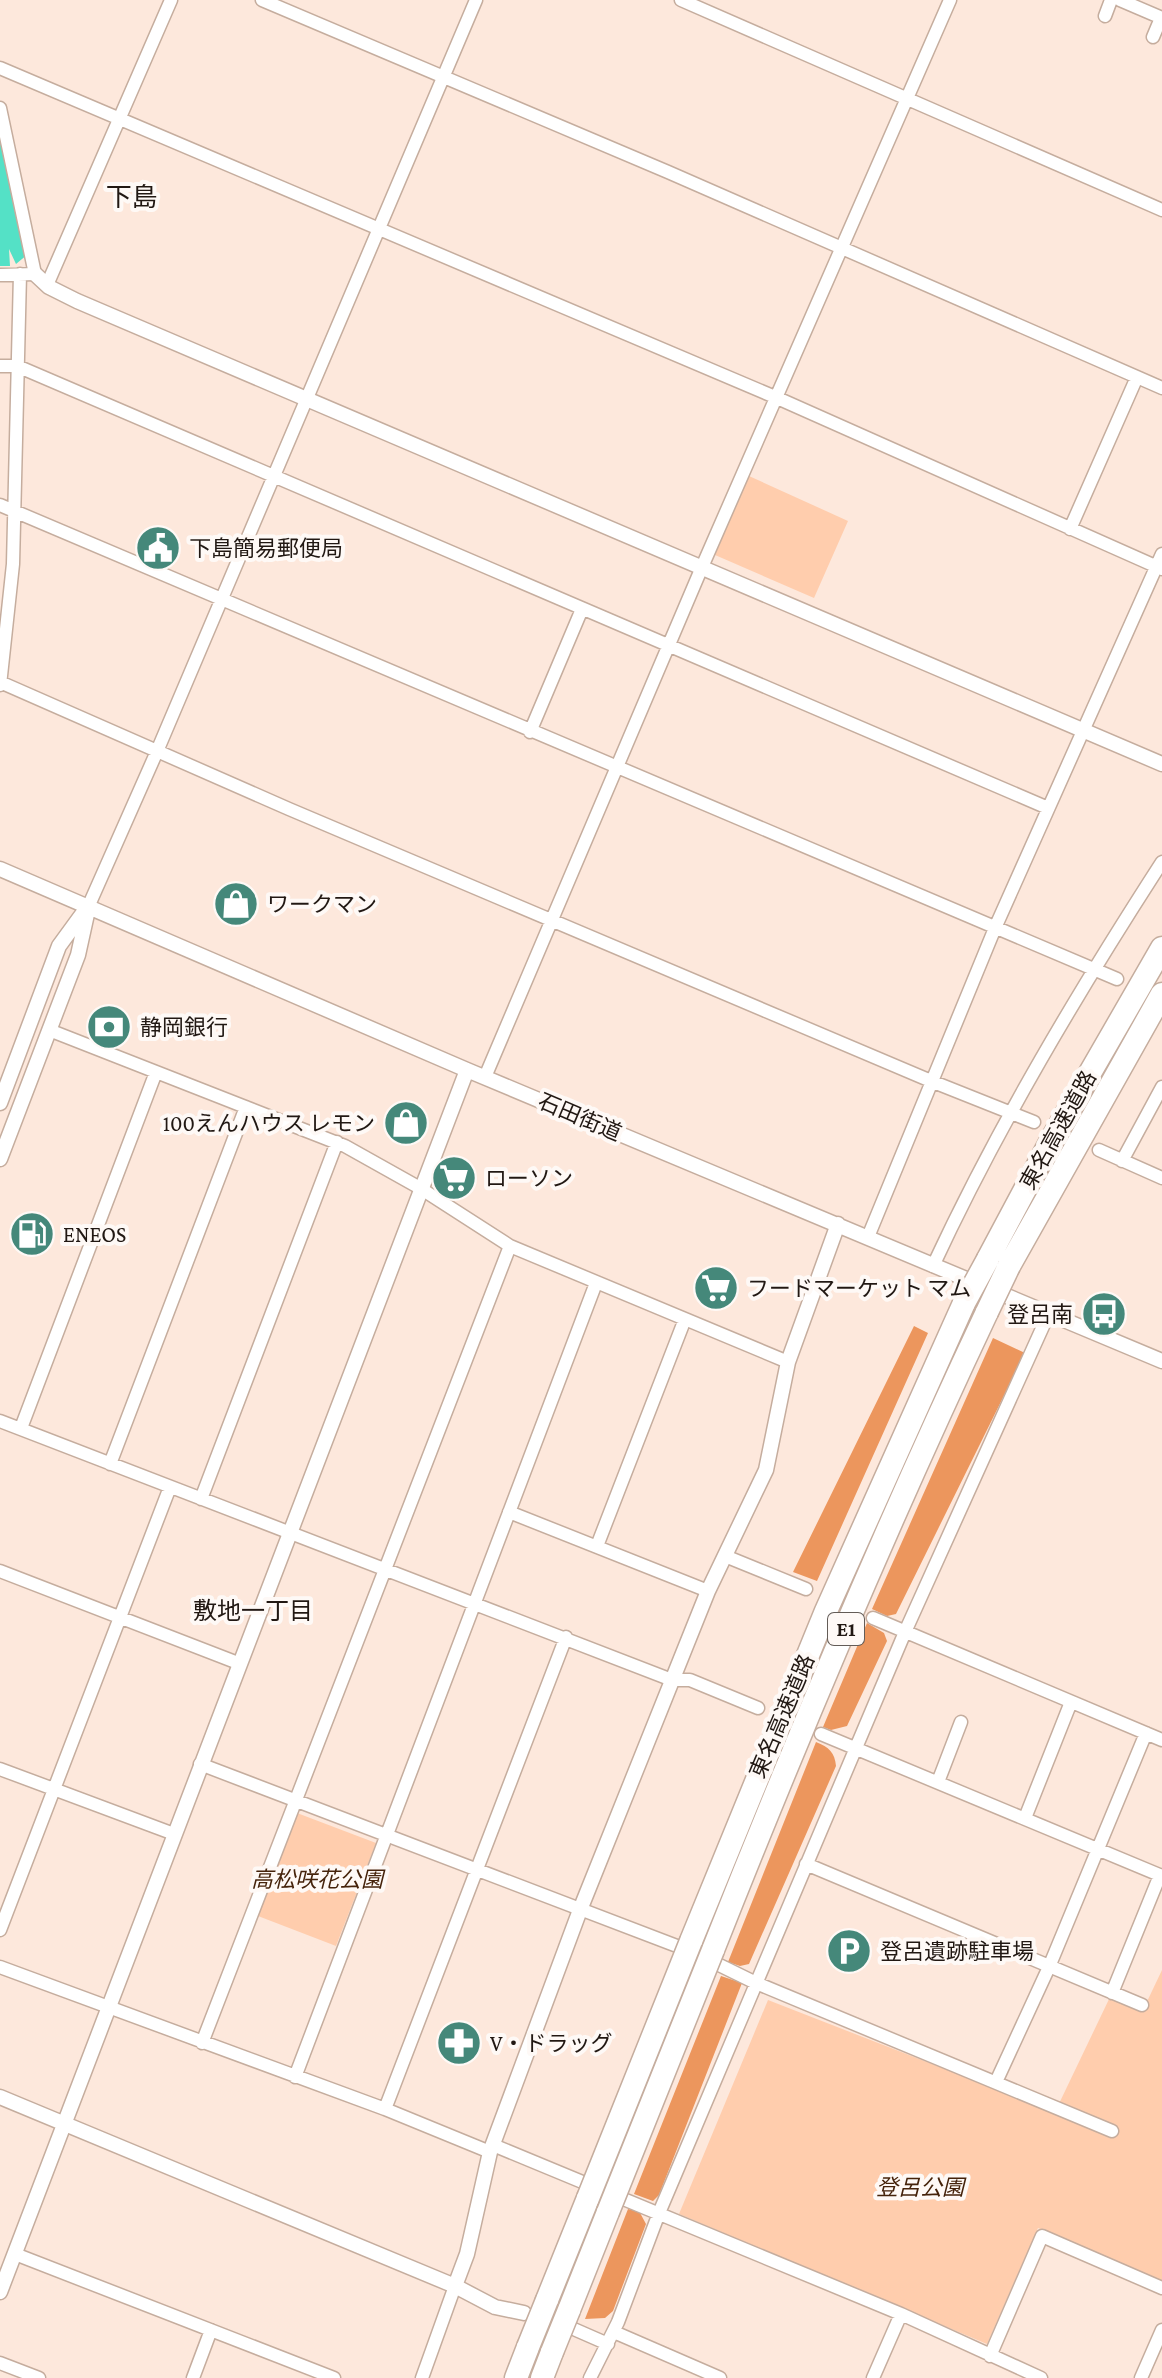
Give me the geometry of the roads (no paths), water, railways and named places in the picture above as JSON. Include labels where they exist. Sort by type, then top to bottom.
[{"type":"highway","name":"東名高速道路","points":[[542,2378],[760,1830],[916,1463],[987,1312],[998,1263],[1053,1137],[1162,948]]},
{"type":"highway","name":"東名高速道路","points":[[516,2378],[826,1611],[964,1303],[998,1263],[1162,994]]},
{"type":"street","points":[[41,279],[119,120],[171,0]]},
{"type":"street","points":[[262,0],[1162,388]]},
{"type":"street","points":[[0,1159],[78,955],[89,905],[476,0]]},
{"type":"street","points":[[681,0],[1162,210]]},
{"type":"street","points":[[485,1077],[775,397],[950,0]]},
{"type":"street","points":[[1105,16],[1114,1],[1161,20],[1153,37]]},
{"type":"street","points":[[0,68],[775,397],[1070,529],[1160,563],[995,928],[868,1237]]},
{"type":"street","points":[[0,108],[12,176],[41,279]]},
{"type":"street","points":[[20,274],[13,564],[0,683],[158,749],[289,809],[1034,1122]]},
{"type":"street","points":[[0,275],[20,274],[41,279],[77,301],[1162,764]]},
{"type":"street","points":[[0,366],[17,366],[1048,808]]},
{"type":"street","points":[[1070,529],[1137,377]]},
{"type":"street","points":[[0,505],[1117,979]]},
{"type":"street","points":[[530,732],[582,609]]},
{"type":"street","points":[[933,1266],[972,1182],[1093,969],[1162,862]]},
{"type":"street","name":"石田街道","points":[[0,869],[467,1070],[1162,1361]]},
{"type":"street","points":[[0,1103],[59,946],[89,905]]},
{"type":"street","points":[[49,1030],[337,1142],[420,1188],[510,1246],[788,1362]]},
{"type":"street","points":[[0,2292],[467,1070]]},
{"type":"street","points":[[21,1428],[156,1072]]},
{"type":"street","points":[[1122,1161],[1162,1087]]},
{"type":"street","points":[[110,1464],[246,1107]]},
{"type":"street","points":[[201,1499],[337,1142]]},
{"type":"street","points":[[1099,1150],[1162,1178]]},
{"type":"street","points":[[422,2378],[467,2254],[492,2148],[580,1910],[708,1591],[766,1470],[788,1362],[838,1224]]},
{"type":"street","points":[[202,2043],[510,1246]]},
{"type":"street","points":[[295,2077],[596,1283]]},
{"type":"street","points":[[590,2378],[611,2338],[659,2213],[905,1632],[1049,1313]]},
{"type":"street","points":[[597,1546],[685,1319]]},
{"type":"street","points":[[0,1421],[672,1680],[690,1680],[758,1708]]},
{"type":"street","points":[[0,1930],[170,1487]]},
{"type":"street","points":[[509,1512],[708,1591]]},
{"type":"street","points":[[725,1556],[806,1589]]},
{"type":"street","points":[[0,1571],[238,1663]]},
{"type":"street","points":[[873,1618],[1162,1740]]},
{"type":"street","points":[[385,2109],[566,1637]]},
{"type":"street","points":[[1025,1818],[1071,1702]]},
{"type":"street","points":[[938,1782],[961,1722]]},
{"type":"street","points":[[996,2082],[1049,1967],[1146,1733]]},
{"type":"street","points":[[821,1734],[1161,1876],[1112,1993]]},
{"type":"street","points":[[200,1764],[673,1944],[756,1983],[1112,2131]]},
{"type":"street","points":[[0,1769],[174,1834]]},
{"type":"street","points":[[806,1864],[1142,2005]]},
{"type":"street","points":[[0,1967],[492,2148],[659,2213],[901,2314],[1041,2378]]},
{"type":"street","points":[[0,2097],[455,2286],[495,2307],[611,2338],[720,2378]]},
{"type":"street","points":[[990,2356],[1042,2236],[1162,2288]]},
{"type":"street","points":[[15,2254],[334,2378]]},
{"type":"street","points":[[873,2378],[901,2314]]},
{"type":"street","points":[[193,2378],[211,2330]]},
{"type":"street","points":[[1141,2378],[1162,2330]]},
{"type":"street","points":[[0,2363],[39,2378]]},
{"type":"water","points":[[0,136],[28,254],[16,264],[9,249],[10,266],[0,266]]},
{"type":"place","name":"下島簡易郵便局","points":[[158,548]]},
{"type":"place","name":"ワークマン","points":[[236,904]]},
{"type":"place","name":"静岡銀行","points":[[109,1027]]},
{"type":"place","name":"100えんハウス レモン","points":[[406,1123]]},
{"type":"place","name":"ローソン","points":[[454,1178]]},
{"type":"place","name":"ENEOS","points":[[32,1234]]},
{"type":"place","name":"フードマーケット マム","points":[[716,1288]]},
{"type":"place","name":"登呂南","points":[[1104,1314]]},
{"type":"place","name":"登呂遺跡駐車場","points":[[849,1951]]},
{"type":"place","name":"V・ドラッグ","points":[[459,2043]]},
{"type":"district","name":"下島","points":[[132,197]]},
{"type":"district","name":"敷地一丁目","points":[[253,1610]]},
{"type":"park label","name":"高松咲花公園","points":[[317,1879]]},
{"type":"park label","name":"登呂公園","points":[[920,2187]]}]
